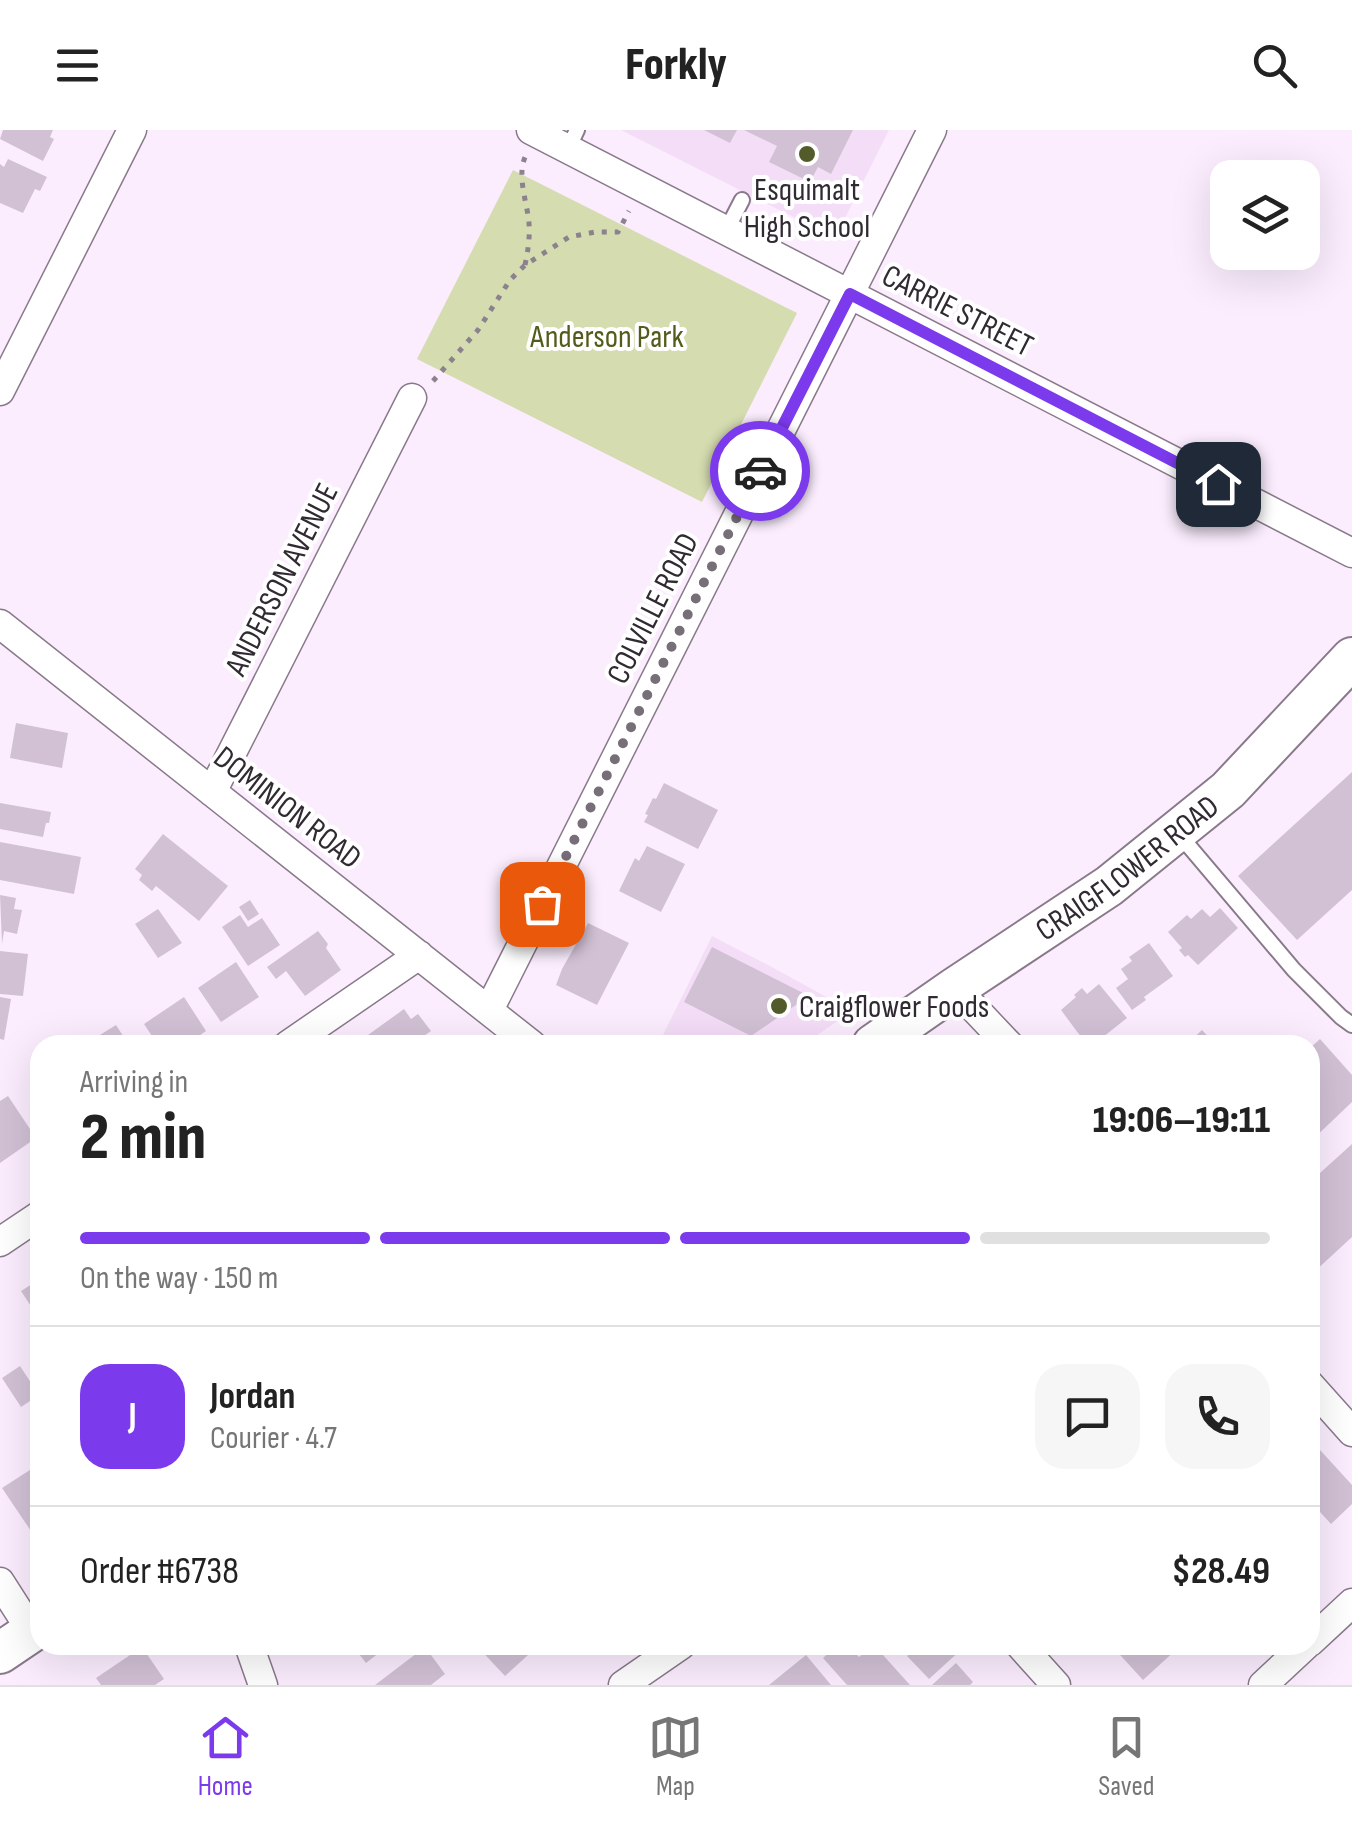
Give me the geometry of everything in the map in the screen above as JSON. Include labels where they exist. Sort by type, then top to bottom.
[{"type":"main road","name":"CRAIGFLOWER ROAD","points":[[887,1035],[1109,886],[1228,790],[1352,658]]},
{"type":"street","points":[[0,391],[132,130]]},
{"type":"street","name":"COLVILLE ROAD","points":[[489,1010],[932,130]]},
{"type":"street","name":"CARRIE STREET","points":[[534,131],[573,139],[641,186],[1352,553]]},
{"type":"street","name":"ANDERSON AVENUE","points":[[212,792],[412,398]]},
{"type":"street","name":"DOMINION ROAD","points":[[0,624],[520,1035]]},
{"type":"street","points":[[303,1035],[419,955]]},
{"type":"street","points":[[954,988],[999,1035]]},
{"type":"street","points":[[0,1242],[30,1222]]},
{"type":"street","points":[[1320,1396],[1352,1432]]},
{"type":"street","points":[[0,1582],[24,1637]]},
{"type":"street","points":[[1320,1632],[1352,1603]]},
{"type":"street","points":[[253,1655],[263,1685]]},
{"type":"street","points":[[623,1685],[666,1655]]},
{"type":"street","points":[[1029,1655],[1056,1685]]},
{"type":"street","points":[[1263,1685],[1295,1655]]},
{"type":"lane","points":[[727,229],[742,200]]},
{"type":"lane","points":[[1176,832],[1294,970],[1352,1024]]},
{"type":"path","points":[[525,265],[530,242],[522,164],[534,131]]},
{"type":"path","points":[[412,398],[442,372],[525,265],[569,237],[618,232],[641,186]]},
{"type":"shaded area","points":[[621,130],[889,130],[835,238]]},
{"type":"shaded area","points":[[712,936],[852,1011],[817,1035],[663,1035]]},
{"type":"green space","name":"Anderson Park","points":[[513,170],[797,313],[702,502],[417,359]]},
{"type":"building","points":[[3,130],[53,130],[50,137],[54,139],[43,161],[0,139]]},
{"type":"building","name":"Esquimalt High School","points":[[704,130],[737,130],[730,143]]},
{"type":"building","name":"Esquimalt High School","points":[[744,130],[853,130],[831,174],[818,167],[810,182],[769,162],[777,146]]},
{"type":"building","points":[[8,159],[47,177],[40,191],[35,189],[23,213],[0,203],[0,164],[4,167]]},
{"type":"building","points":[[16,723],[68,733],[62,768],[10,758]]},
{"type":"building","points":[[1352,772],[1352,890],[1297,940],[1238,876]]},
{"type":"building","points":[[664,783],[718,810],[698,849],[644,822]]},
{"type":"building","points":[[0,803],[51,812],[43,837],[0,829]]},
{"type":"building","points":[[163,834],[228,886],[199,921],[156,886],[152,891],[139,880],[142,875],[135,869]]},
{"type":"building","points":[[0,842],[81,857],[74,894],[0,880]]},
{"type":"building","points":[[647,846],[685,864],[661,912],[619,891],[635,858],[639,861]]},
{"type":"building","points":[[0,895],[16,898],[14,909],[22,910],[17,934],[4,931],[2,944]]},
{"type":"building","points":[[250,900],[259,914],[248,921],[239,907]]},
{"type":"building","points":[[1220,908],[1238,928],[1198,965],[1188,955],[1185,957],[1168,932],[1187,915],[1191,919],[1202,909],[1210,917]]},
{"type":"building","points":[[158,909],[182,943],[158,958],[135,924]]},
{"type":"building","points":[[240,915],[248,927],[262,918],[280,945],[248,966],[222,927]]},
{"type":"building","points":[[588,923],[629,943],[597,1005],[556,985]]},
{"type":"building","points":[[318,931],[341,970],[305,996],[286,971],[276,979],[267,967]]},
{"type":"building","points":[[1149,943],[1173,976],[1132,1010],[1116,988],[1128,979],[1121,969],[1132,961],[1129,957]]},
{"type":"building","points":[[712,947],[809,996],[752,1035],[684,1002]]},
{"type":"building","points":[[0,951],[28,954],[23,996],[0,994]]},
{"type":"building","points":[[236,962],[259,997],[221,1022],[198,988]]},
{"type":"building","points":[[1099,984],[1127,1018],[1106,1035],[1080,1035],[1061,1010],[1082,988],[1087,994]]},
{"type":"building","points":[[0,997],[11,999],[4,1040],[0,1039]]},
{"type":"building","points":[[184,997],[206,1031],[200,1035],[151,1035],[144,1024]]},
{"type":"building","points":[[404,1009],[411,1019],[418,1014],[431,1031],[425,1035],[368,1035]]},
{"type":"building","points":[[116,1025],[122,1035],[100,1035]]},
{"type":"building","points":[[1320,1039],[1352,1075],[1352,1102],[1320,1132]]},
{"type":"building","points":[[8,1096],[30,1129],[30,1142],[0,1163],[0,1101]]},
{"type":"building","points":[[1352,1144],[1352,1237],[1320,1266],[1320,1173]]},
{"type":"building","points":[[30,1285],[30,1305],[21,1291]]},
{"type":"building","points":[[20,1366],[30,1381],[30,1401],[21,1407],[2,1378]]},
{"type":"building","points":[[1320,1450],[1352,1485],[1352,1504],[1331,1524],[1320,1512]]},
{"type":"building","points":[[30,1470],[30,1530],[2,1488]]},
{"type":"building","points":[[130,1655],[148,1655],[164,1679],[155,1685],[101,1685],[96,1678]]},
{"type":"building","points":[[360,1655],[376,1655],[366,1663]]},
{"type":"building","points":[[414,1655],[431,1655],[445,1674],[431,1685],[375,1685]]},
{"type":"building","points":[[485,1655],[528,1655],[505,1676]]},
{"type":"building","points":[[806,1655],[831,1685],[769,1685]]},
{"type":"building","points":[[883,1655],[910,1685],[847,1685],[823,1658]]},
{"type":"building","points":[[908,1655],[955,1655],[929,1679]]},
{"type":"building","points":[[1120,1655],[1170,1655],[1143,1680]]},
{"type":"building","points":[[956,1663],[973,1682],[970,1685],[932,1685]]},
{"type":"way so far","points":[[542,904],[760,471]]},
{"type":"place","name":"Esquimalt High School","points":[[807,154]]},
{"type":"place","name":"Craigflower Foods","points":[[779,1006]]},
{"type":"route","points":[[760,471],[850,294],[1218,484]]}]
